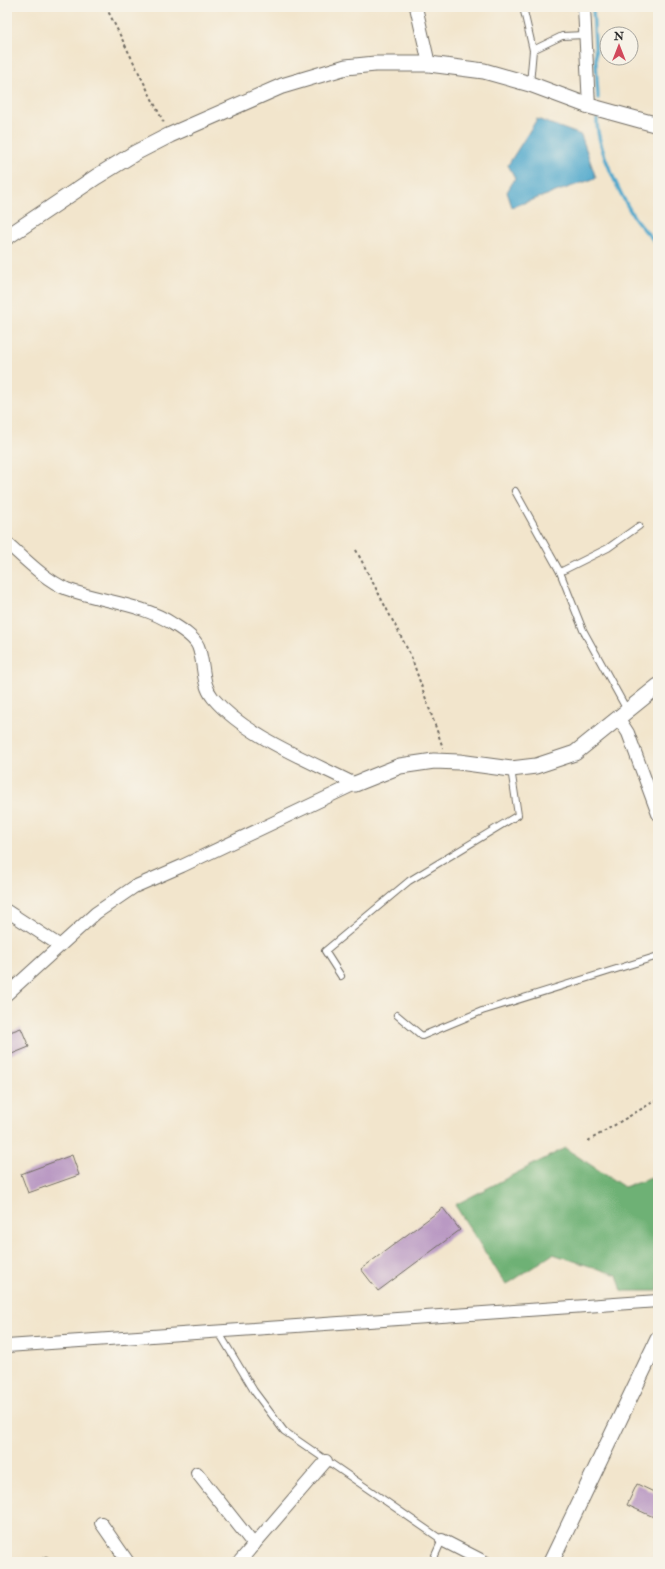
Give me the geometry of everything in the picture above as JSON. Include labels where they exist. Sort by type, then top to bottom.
[{"type":"street","points":[[416,7],[429,64]]},
{"type":"street","points":[[584,7],[589,106]]},
{"type":"street","points":[[7,237],[96,177],[170,135],[282,86],[346,67],[374,64],[429,64],[484,71],[530,84],[589,106],[658,125]]},
{"type":"street","points":[[7,543],[52,581],[67,589],[139,608],[173,624],[191,637],[198,646],[206,686],[212,698],[245,728],[355,784]]},
{"type":"street","points":[[7,994],[59,945],[96,913],[134,887],[182,866],[355,784],[400,766],[434,761],[511,769],[536,766],[575,753],[624,715],[658,686]]},
{"type":"street","points":[[624,715],[628,732],[658,814]]},
{"type":"street","points":[[7,911],[59,945]]},
{"type":"street","points":[[7,1346],[217,1330],[658,1301]]},
{"type":"street","points":[[552,1562],[658,1339]]},
{"type":"street","points":[[239,1562],[326,1461]]},
{"type":"street","points":[[197,1474],[254,1546]]},
{"type":"street","points":[[101,1523],[128,1562]]},
{"type":"street","points":[[442,1540],[485,1562]]},
{"type":"lane","points":[[523,7],[533,50],[530,84]]},
{"type":"lane","points":[[533,50],[562,36],[585,35]]},
{"type":"lane","points":[[515,491],[560,572],[583,630],[619,698],[624,715]]},
{"type":"lane","points":[[560,572],[608,548],[639,526]]},
{"type":"lane","points":[[342,976],[325,951],[408,880],[518,815],[511,769]]},
{"type":"lane","points":[[397,1015],[422,1036],[482,1011],[658,956]]},
{"type":"lane","points":[[217,1330],[254,1391],[284,1431],[442,1540],[432,1562]]},
{"type":"path","points":[[106,7],[170,135]]},
{"type":"path","points":[[356,550],[411,656],[448,762]]},
{"type":"path","points":[[588,1141],[658,1099]]},
{"type":"green space","points":[[565,1148],[624,1187],[658,1176],[658,1291],[622,1291],[617,1275],[553,1254],[506,1285],[455,1205]]},
{"type":"water","points":[[537,119],[581,135],[596,178],[512,207],[507,192],[515,178],[508,165]]},
{"type":"building","points":[[21,1028],[29,1047],[7,1056],[7,1033]]},
{"type":"building","points":[[72,1155],[79,1175],[28,1193],[21,1174]]},
{"type":"building","points":[[443,1208],[460,1230],[378,1291],[361,1269]]},
{"type":"building","points":[[637,1484],[658,1494],[658,1519],[627,1505]]},
{"type":"waterway","points":[[593,7],[598,98]]},
{"type":"waterway","points":[[597,119],[600,142],[610,170],[622,196],[634,217],[658,245]]}]
